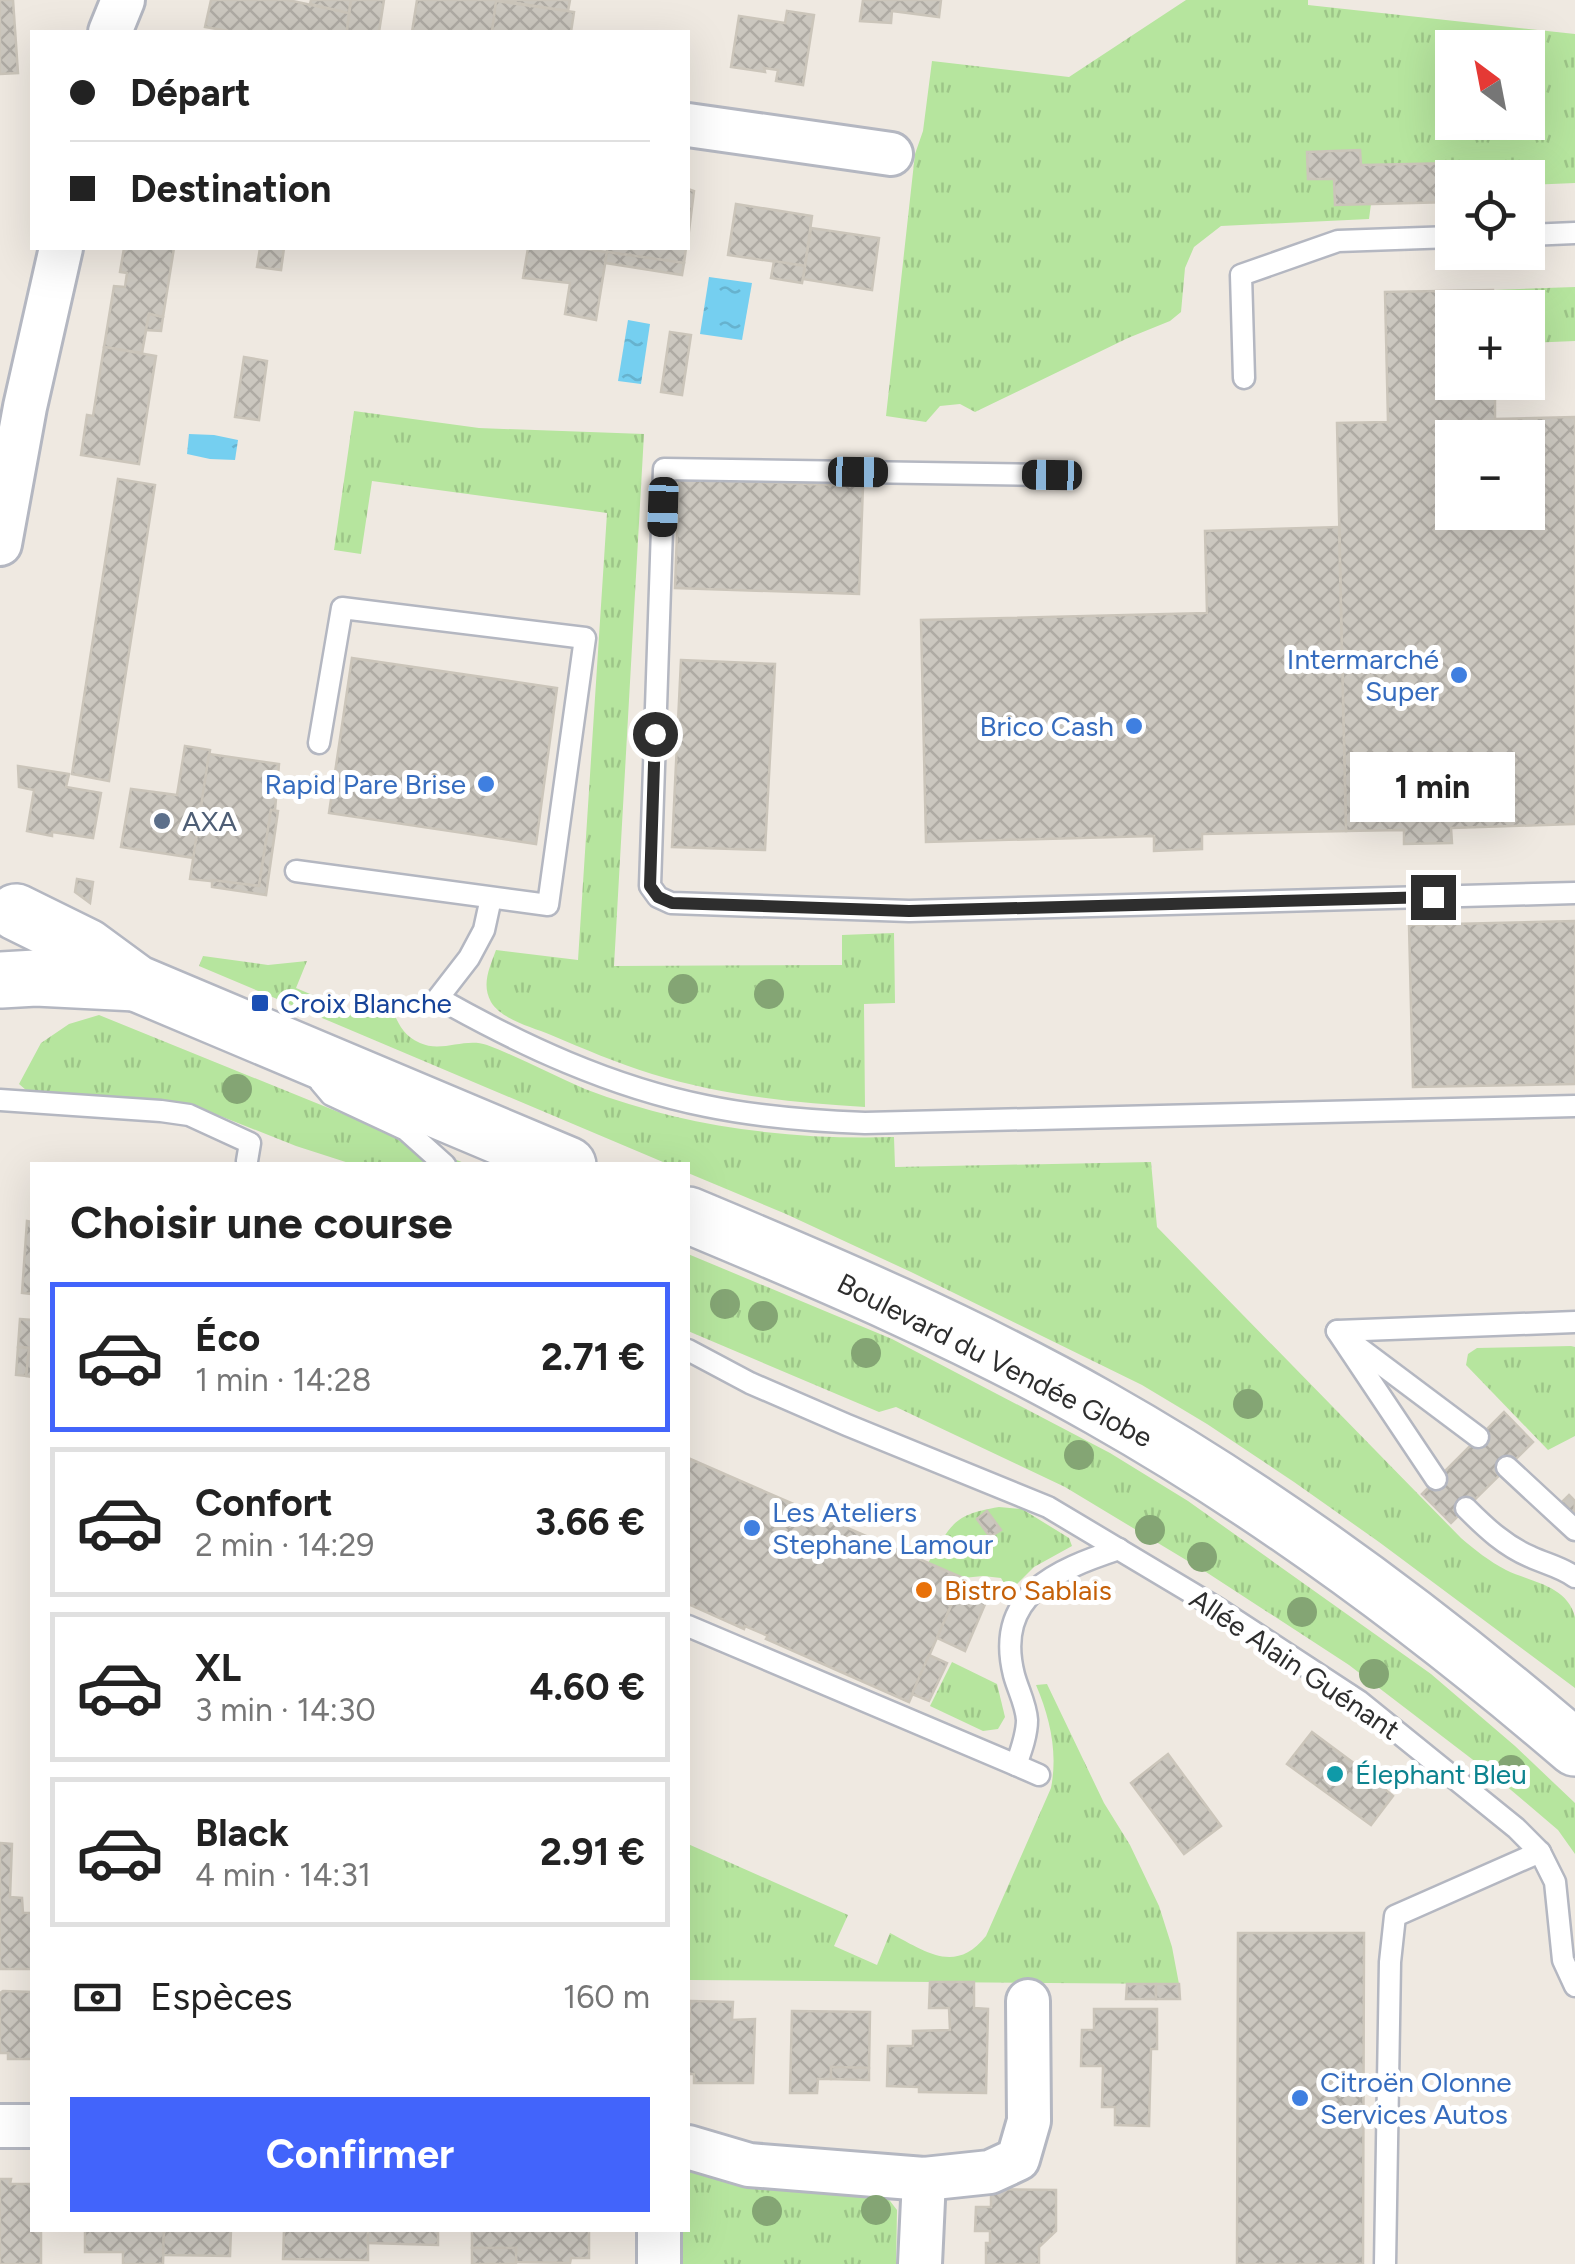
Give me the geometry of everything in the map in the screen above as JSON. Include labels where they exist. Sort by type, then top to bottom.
[{"type":"main road","points":[[0,980],[14,958],[20,936],[8,897]]},
{"type":"main road","points":[[8,897],[136,983],[561,1162]]},
{"type":"main road","points":[[0,980],[136,983]]},
{"type":"main road","name":"Boulevard du Vendée Globe","points":[[690,1216],[958,1334],[1152,1438],[1356,1575],[1575,1748]]},
{"type":"street","points":[[111,30],[123,0]]},
{"type":"street","points":[[690,125],[891,154]]},
{"type":"street","points":[[0,544],[60,250]]},
{"type":"street","points":[[690,2148],[750,2165],[924,2179],[990,2172],[1018,2159],[1029,2121],[1028,2000]]},
{"type":"street","points":[[0,2126],[30,2126]]},
{"type":"street","points":[[920,2264],[924,2179]]},
{"type":"street","points":[[659,2232],[659,2264]]},
{"type":"lane","points":[[1545,234],[1575,233]]},
{"type":"lane","points":[[1244,378],[1240,275],[1338,241],[1435,238]]},
{"type":"lane","points":[[1052,475],[664,469],[650,886],[658,897],[672,903],[909,911],[1575,893]]},
{"type":"lane","points":[[296,872],[548,905],[586,638],[342,608],[319,742]]},
{"type":"lane","points":[[491,898],[484,930],[470,958],[438,998],[541,1051],[647,1091],[703,1106],[808,1121],[865,1123],[1575,1106]]},
{"type":"lane","points":[[292,1050],[332,1095],[406,1130],[442,1162]]},
{"type":"lane","points":[[0,1100],[189,1115],[250,1144],[247,1161]]},
{"type":"lane","points":[[1337,1331],[1575,1322]]},
{"type":"lane","points":[[1337,1331],[1478,1438]]},
{"type":"lane","points":[[1337,1331],[1436,1479]]},
{"type":"lane","name":"Allée Alain Guénant","points":[[690,1351],[750,1383],[846,1425],[1048,1506],[1359,1700],[1540,1852],[1554,1882],[1563,1960],[1575,1986]]},
{"type":"lane","points":[[1507,1467],[1575,1530]]},
{"type":"lane","points":[[1466,1508],[1511,1546],[1530,1557],[1571,1569]]},
{"type":"lane","points":[[1016,1766],[1027,1720],[1010,1650],[1011,1629],[1020,1608],[1036,1588],[1056,1573],[1118,1549]]},
{"type":"lane","points":[[690,1627],[1039,1775]]},
{"type":"lane","points":[[1384,2264],[1390,1962],[1395,1916],[1540,1852]]},
{"type":"green space","points":[[1186,0],[1308,0],[1308,5],[1538,30],[1435,30],[1435,140],[1545,140],[1545,31],[1575,34],[1575,183],[1545,184],[1545,160],[1435,160],[1435,174],[1361,165],[1360,150],[1307,153],[1309,179],[1334,179],[1335,205],[1371,204],[1369,219],[1221,226],[1194,247],[1185,268],[1181,312],[1170,321],[975,412],[960,404],[940,406],[926,422],[886,416],[915,154],[923,131],[932,61],[1069,77]]},
{"type":"green space","points":[[1575,287],[1575,341],[1545,342],[1545,290],[1493,290]]},
{"type":"green space","points":[[354,411],[479,428],[644,434],[614,966],[842,965],[842,935],[894,933],[895,1003],[864,1004],[865,1107],[757,1097],[652,1074],[518,1022],[502,1014],[491,1002],[487,982],[496,950],[578,960],[607,513],[372,481],[361,554],[334,550]]},
{"type":"green space","points":[[203,956],[268,965],[307,961],[296,988],[357,1014],[367,992],[378,996],[387,1002],[411,1038],[428,1046],[487,1045],[585,1089],[699,1122],[815,1136],[894,1137],[895,1167],[1151,1162],[1157,1227],[1461,1538],[1500,1567],[1556,1591],[1571,1606],[1575,1617],[1575,1688],[1294,1482],[1142,1385],[911,1272],[690,1174],[690,1162],[663,1162],[199,966]]},
{"type":"green space","points":[[99,1015],[462,1162],[346,1162],[195,1106],[33,1096],[19,1084],[41,1043],[69,1024]]},
{"type":"green space","points":[[690,1255],[892,1339],[1110,1453],[1188,1501],[1431,1674],[1515,1746],[1575,1803],[1575,1854],[1558,1830],[1498,1779],[1349,1665],[1206,1572],[1065,1487],[896,1407],[879,1412],[690,1332]]},
{"type":"green space","points":[[1575,1347],[1575,1436],[1548,1450],[1466,1365],[1468,1354],[1477,1348]]},
{"type":"green space","points":[[999,1507],[1022,1509],[1069,1538],[1072,1546],[1034,1567],[1009,1592],[1001,1578],[963,1578],[928,1563],[955,1523]]},
{"type":"green space","points":[[952,1662],[997,1684],[1005,1717],[998,1729],[983,1731],[930,1706]]},
{"type":"green space","points":[[1047,1684],[1104,1803],[1130,1845],[1159,1906],[1179,1984],[690,1980],[690,1845],[848,1915],[834,1946],[877,1965],[890,1933],[940,1956],[963,1955],[974,1948],[986,1936],[1051,1788],[1051,1735],[1036,1685]]},
{"type":"green space","points":[[690,2170],[769,2185],[880,2188],[897,2210],[896,2264],[669,2264],[669,2232],[690,2232]]},
{"type":"water","points":[[709,277],[752,283],[742,340],[700,334]]},
{"type":"water","points":[[628,320],[650,324],[641,384],[618,381]]},
{"type":"water","points":[[189,434],[238,440],[235,460],[187,454]]},
{"type":"building","points":[[0,0],[13,0],[18,73],[0,74]]},
{"type":"building","points":[[211,0],[288,0],[349,13],[347,30],[205,27]]},
{"type":"building","points":[[311,0],[351,0],[349,13],[310,4]]},
{"type":"building","points":[[351,0],[384,0],[379,30],[347,30]]},
{"type":"building","points":[[417,0],[497,0],[492,30],[412,30]]},
{"type":"building","points":[[497,0],[570,0],[568,11]]},
{"type":"building","points":[[863,0],[941,0],[939,17],[892,11],[891,23],[860,21]]},
{"type":"building","points":[[496,1],[574,12],[571,30],[492,30]]},
{"type":"building","points":[[787,11],[814,15],[803,85],[776,81],[778,70],[731,67],[739,16],[785,23]]},
{"type":"building","points":[[1360,150],[1361,165],[1435,163],[1435,202],[1335,205],[1334,179],[1308,179],[1307,152]]},
{"type":"building","points":[[690,190],[694,191],[690,223]]},
{"type":"building","points":[[736,204],[812,216],[805,266],[728,255]]},
{"type":"building","points":[[811,228],[879,238],[872,290],[803,279]]},
{"type":"building","points":[[124,250],[174,250],[163,317],[149,314],[142,353],[104,347],[114,286],[125,287],[127,273],[120,272]]},
{"type":"building","points":[[260,250],[284,250],[281,270],[257,267]]},
{"type":"building","points":[[528,250],[607,252],[596,320],[565,314],[570,283],[523,278]]},
{"type":"building","points":[[607,250],[686,250],[684,263]]},
{"type":"building","points":[[607,252],[684,263],[682,275],[605,263]]},
{"type":"building","points":[[774,261],[805,266],[802,283],[771,278]]},
{"type":"building","name":"Intermarché Super","points":[[1435,291],[1435,400],[1495,400],[1495,419],[1575,417],[1575,824],[1451,828],[1452,843],[1404,844],[1404,830],[1346,831],[1337,423],[1388,422],[1385,292]]},
{"type":"building","points":[[149,314],[163,317],[161,331],[146,330]]},
{"type":"building","points":[[670,332],[691,335],[682,395],[661,392]]},
{"type":"building","points":[[104,347],[156,356],[139,464],[81,455],[87,415],[93,416]]},
{"type":"building","points":[[244,357],[267,361],[259,420],[235,417]]},
{"type":"building","points":[[118,479],[155,485],[109,781],[72,774]]},
{"type":"building","points":[[679,479],[863,486],[859,594],[675,588]]},
{"type":"building","name":"Brico Cash","points":[[1339,527],[1346,831],[1202,834],[1202,849],[1154,851],[1154,836],[926,842],[921,620],[1207,613],[1205,531]]},
{"type":"building","points":[[352,658],[557,688],[536,844],[329,813]]},
{"type":"building","points":[[681,660],[775,664],[765,850],[672,847]]},
{"type":"building","name":"AXA","points":[[185,746],[210,750],[194,858],[121,847],[131,789],[177,795]]},
{"type":"building","points":[[209,754],[279,764],[275,810],[271,810],[259,886],[190,879]]},
{"type":"building","points":[[18,766],[69,774],[66,787],[101,793],[93,838],[27,831],[34,790],[19,787]]},
{"type":"building","points":[[271,810],[278,811],[266,895],[212,887],[212,880],[259,886]]},
{"type":"building","points":[[77,879],[93,882],[90,903],[75,892]]},
{"type":"building","points":[[1575,921],[1575,1084],[1413,1087],[1409,925]]},
{"type":"building","points":[[27,1221],[30,1294],[22,1293]]},
{"type":"building","points":[[20,1319],[30,1320],[30,1377],[26,1376],[29,1348],[18,1347]]},
{"type":"building","points":[[18,1347],[29,1348],[26,1376],[16,1375]]},
{"type":"building","points":[[1504,1412],[1533,1442],[1451,1523],[1422,1494]]},
{"type":"building","points":[[690,1459],[798,1506],[794,1516],[816,1525],[820,1516],[963,1578],[909,1702],[766,1639],[768,1636],[745,1626],[744,1629],[690,1605]]},
{"type":"building","points":[[1569,1495],[1575,1501],[1574,1517],[1560,1504]]},
{"type":"building","points":[[987,1511],[1001,1530],[990,1537],[977,1519]]},
{"type":"building","points":[[961,1583],[989,1595],[965,1651],[937,1638]]},
{"type":"building","points":[[929,1655],[947,1663],[929,1701],[912,1694]]},
{"type":"building","name":"Élephant Bleu","points":[[1312,1732],[1393,1796],[1371,1825],[1287,1764]]},
{"type":"building","points":[[1168,1754],[1221,1826],[1184,1854],[1131,1783]]},
{"type":"building","points":[[0,1843],[12,1844],[10,1897],[22,1898],[23,1913],[30,1913],[30,1969],[0,1969]]},
{"type":"building","name":"Citroën Olonne Services Autos","points":[[1238,1933],[1364,1933],[1363,2264],[1237,2264]]},
{"type":"building","points":[[930,1982],[974,1982],[974,2008],[988,2009],[986,2093],[919,2092],[919,2087],[887,2086],[888,2046],[913,2046],[913,2031],[950,2030],[949,2008],[929,2008]]},
{"type":"building","points":[[1127,1984],[1156,1984],[1156,1999],[1126,1999]]},
{"type":"building","points":[[1156,1984],[1179,1984],[1180,1999],[1156,1999]]},
{"type":"building","points":[[30,1992],[30,2059],[8,2059],[8,2053],[0,2053],[0,1993]]},
{"type":"building","points":[[690,2001],[733,2002],[732,2020],[755,2019],[753,2083],[694,2083],[694,2074],[690,2074]]},
{"type":"building","points":[[1094,2009],[1157,2009],[1157,2049],[1151,2049],[1149,2126],[1115,2125],[1115,2107],[1102,2107],[1103,2066],[1081,2066],[1082,2030],[1094,2030]]},
{"type":"building","points":[[792,2011],[870,2012],[869,2068],[831,2067],[831,2079],[818,2079],[817,2093],[790,2093]]},
{"type":"building","points":[[831,2067],[869,2068],[869,2080],[831,2079]]},
{"type":"building","points":[[0,2179],[11,2179],[10,2184],[30,2184],[30,2232],[41,2232],[41,2264],[0,2264]]},
{"type":"building","points":[[991,2189],[1056,2190],[1056,2231],[1039,2247],[1039,2264],[986,2264],[990,2231],[975,2231],[976,2207],[991,2207]]},
{"type":"building","points":[[85,2232],[164,2232],[163,2264],[123,2264],[123,2252],[85,2252]]},
{"type":"building","points":[[164,2232],[231,2232],[230,2256],[163,2255]]},
{"type":"building","points":[[284,2232],[368,2232],[368,2260],[283,2259]]},
{"type":"building","points":[[368,2232],[438,2232],[438,2245],[368,2243]]},
{"type":"building","points":[[472,2232],[589,2232],[589,2258],[571,2258],[570,2263],[516,2262],[516,2248],[472,2248]]},
{"type":"building","points":[[472,2248],[516,2248],[516,2264],[472,2264]]},
{"type":"place","name":"Intermarché Super","points":[[1459,675]]},
{"type":"place","name":"Brico Cash","points":[[1134,726]]},
{"type":"place","name":"Rapid Pare Brise","points":[[486,784]]},
{"type":"place","name":"AXA","points":[[162,821]]},
{"type":"place","name":"Croix Blanche","points":[[260,1003]]},
{"type":"place","name":"Les Ateliers Stephane Lamour","points":[[752,1528]]},
{"type":"place","name":"Bistro Sablais","points":[[924,1590]]},
{"type":"place","name":"Élephant Bleu","points":[[1335,1774]]},
{"type":"place","name":"Citroën Olonne Services Autos","points":[[1300,2098]]},
{"type":"route","points":[[655,734],[650,886],[658,897],[672,903],[909,911],[1433,897]]}]
